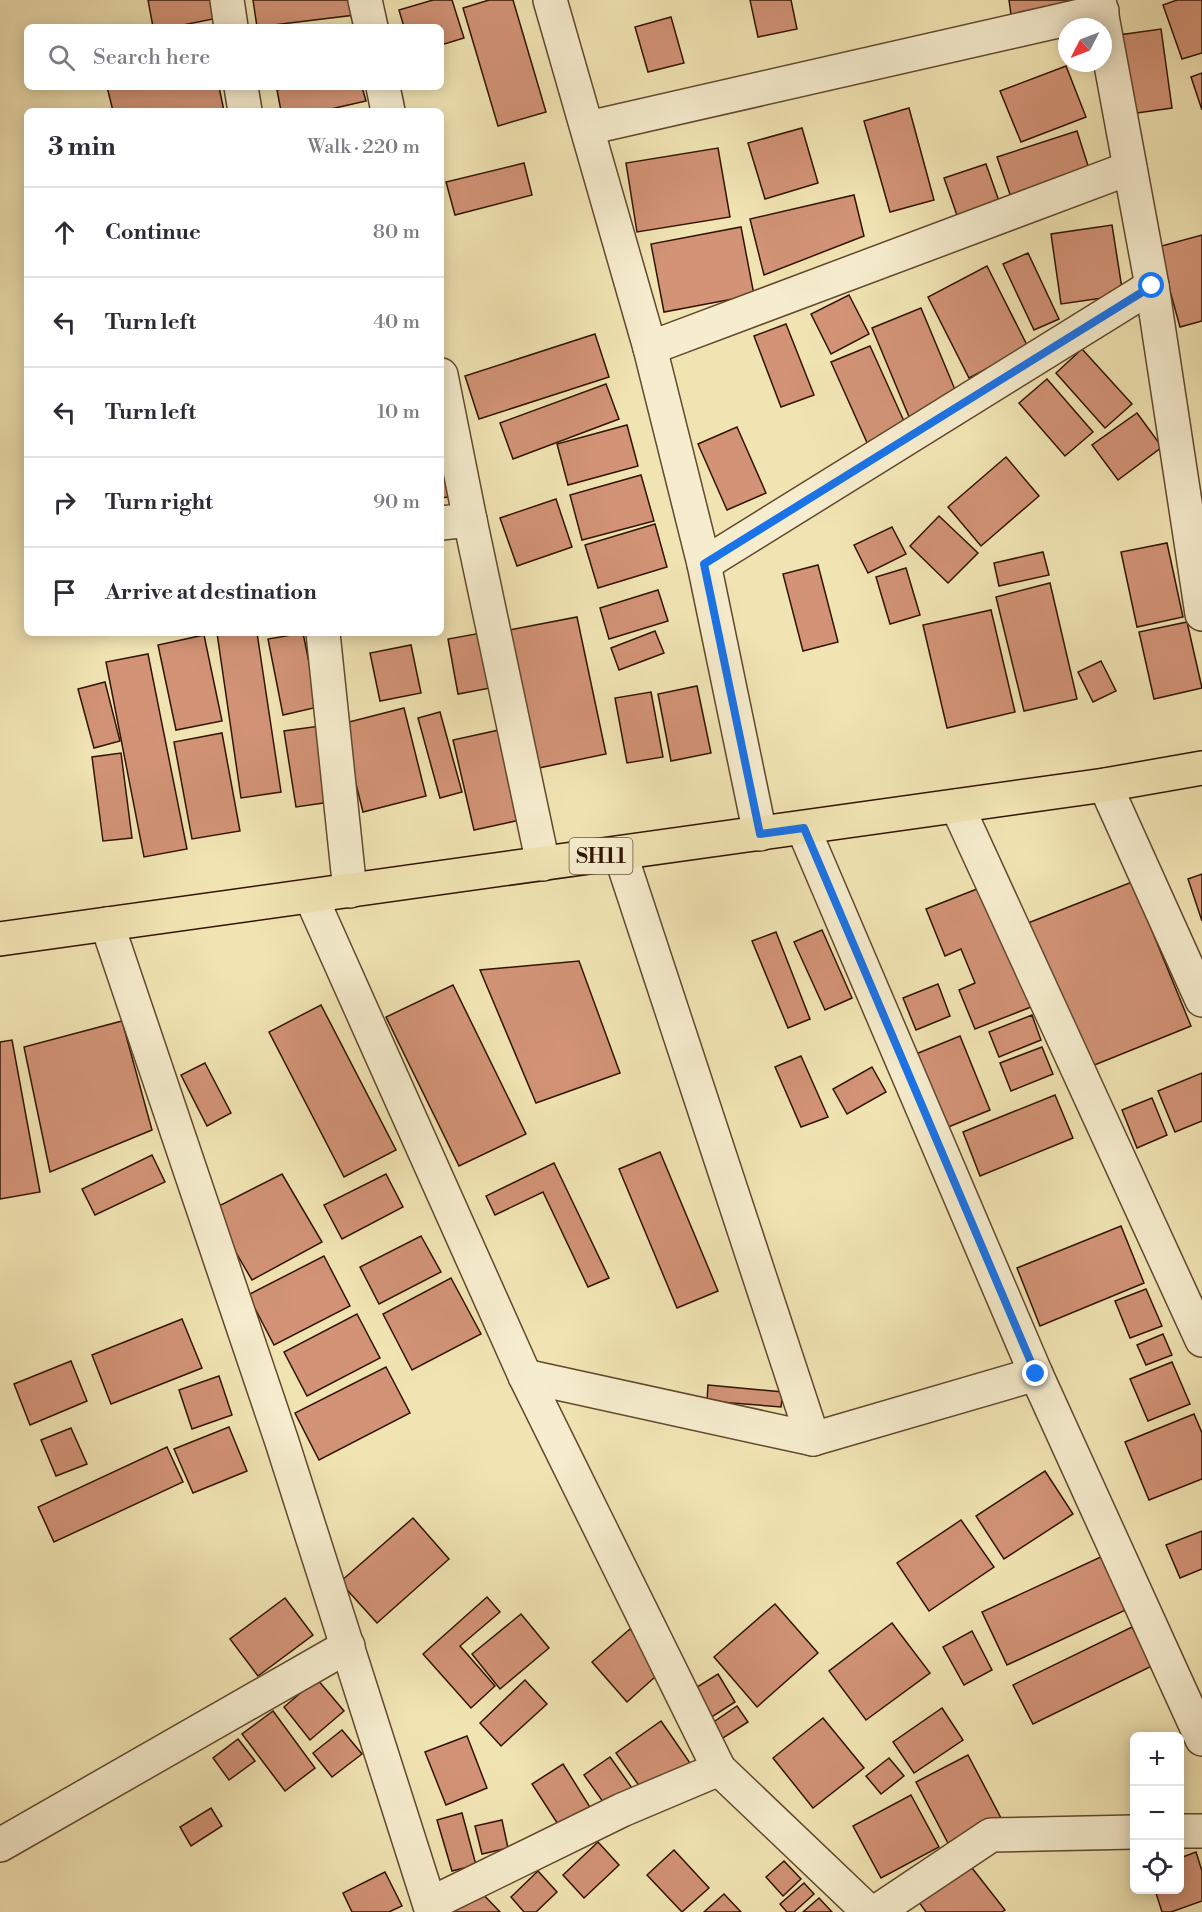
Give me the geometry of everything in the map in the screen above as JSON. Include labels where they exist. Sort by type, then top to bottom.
[{"type":"main road","name":"SH11","points":[[0,939],[804,828],[1105,785],[1202,768]]},
{"type":"street","points":[[227,0],[231,24]]},
{"type":"street","points":[[365,0],[370,24]]},
{"type":"street","points":[[550,0],[650,348],[704,564],[760,834]]},
{"type":"street","points":[[588,128],[1100,6],[1152,286],[1202,614]]},
{"type":"street","points":[[242,90],[244,108]]},
{"type":"street","points":[[384,90],[387,108]]},
{"type":"street","points":[[650,348],[1130,168]]},
{"type":"street","points":[[704,564],[1152,286]]},
{"type":"street","points":[[444,404],[456,522],[543,864]]},
{"type":"street","points":[[322,636],[350,891]]},
{"type":"street","points":[[1105,785],[1202,1000]]},
{"type":"street","points":[[957,806],[1202,1340]]},
{"type":"street","points":[[804,828],[1036,1374],[1202,1739]]},
{"type":"street","points":[[620,853],[813,1439]]},
{"type":"street","points":[[311,897],[525,1376],[718,1769],[869,1912]]},
{"type":"street","points":[[107,924],[348,1647],[431,1908],[622,1810],[718,1769]]},
{"type":"street","points":[[525,1376],[813,1439],[1036,1374]]},
{"type":"street","points":[[0,1845],[348,1647]]},
{"type":"street","points":[[1184,1831],[1202,1831]]},
{"type":"street","points":[[876,1912],[991,1835],[1130,1832]]},
{"type":"building","points":[[148,0],[214,0],[218,18],[188,24],[152,24]]},
{"type":"building","points":[[253,0],[352,0],[355,15],[282,24],[257,24]]},
{"type":"building","points":[[433,0],[452,0],[464,38],[444,44],[444,24],[403,24],[399,10]]},
{"type":"building","points":[[489,0],[513,0],[546,112],[498,126],[463,8]]},
{"type":"building","points":[[750,0],[791,0],[797,29],[758,37]]},
{"type":"building","points":[[1009,0],[1068,0],[1070,12],[1012,22]]},
{"type":"building","points":[[1177,0],[1202,0],[1202,53],[1182,59],[1163,5]]},
{"type":"building","points":[[671,17],[684,63],[648,72],[635,27]]},
{"type":"building","points":[[1161,29],[1172,108],[1130,114],[1119,35]]},
{"type":"building","points":[[1058,69],[1058,72],[1068,72],[1086,117],[1021,142],[1000,91]]},
{"type":"building","points":[[1202,73],[1202,110],[1191,77]]},
{"type":"building","points":[[108,90],[220,90],[223,108],[112,108]]},
{"type":"building","points":[[277,90],[363,90],[366,101],[335,108],[280,108]]},
{"type":"building","points":[[909,108],[934,200],[890,212],[864,121]]},
{"type":"building","points":[[802,128],[818,183],[765,199],[748,143]]},
{"type":"building","points":[[1077,131],[1090,172],[1011,197],[997,157]]},
{"type":"building","points":[[718,148],[730,217],[637,232],[626,163]]},
{"type":"building","points":[[524,163],[532,195],[455,215],[446,182]]},
{"type":"building","points":[[986,164],[1000,204],[958,218],[944,178]]},
{"type":"building","points":[[854,195],[864,236],[764,275],[750,219]]},
{"type":"building","points":[[1112,225],[1123,295],[1061,304],[1051,234]]},
{"type":"building","points":[[741,227],[754,295],[664,312],[651,244]]},
{"type":"building","points":[[1202,235],[1202,321],[1180,327],[1158,247]]},
{"type":"building","points":[[1028,253],[1059,319],[1034,330],[1003,264]]},
{"type":"building","points":[[987,266],[1028,347],[969,378],[928,297]]},
{"type":"building","points":[[849,295],[869,334],[831,354],[811,314]]},
{"type":"building","points":[[921,308],[961,404],[912,424],[872,328]]},
{"type":"building","points":[[786,324],[814,395],[781,407],[754,336]]},
{"type":"building","points":[[595,334],[609,377],[479,419],[465,376]]},
{"type":"building","points":[[870,346],[908,430],[869,447],[831,362]]},
{"type":"building","points":[[1082,349],[1132,404],[1105,428],[1056,373]]},
{"type":"building","points":[[1047,379],[1093,432],[1065,456],[1019,403]]},
{"type":"building","points":[[606,384],[619,419],[513,459],[500,423]]},
{"type":"building","points":[[1137,413],[1162,447],[1118,480],[1092,445]]},
{"type":"building","points":[[627,425],[638,466],[568,485],[557,444]]},
{"type":"building","points":[[737,427],[766,493],[727,510],[698,444]]},
{"type":"building","points":[[1006,457],[1039,496],[981,546],[948,507]]},
{"type":"building","points":[[444,461],[448,497],[444,498]]},
{"type":"building","points":[[641,475],[654,521],[582,540],[570,495]]},
{"type":"building","points":[[556,499],[572,547],[517,566],[500,518]]},
{"type":"building","points":[[939,516],[978,553],[948,583],[910,546]]},
{"type":"building","points":[[655,524],[667,567],[598,588],[585,545]]},
{"type":"building","points":[[892,527],[906,554],[868,573],[854,545]]},
{"type":"building","points":[[1167,543],[1183,617],[1137,627],[1121,552]]},
{"type":"building","points":[[1043,552],[1049,575],[999,586],[994,563]]},
{"type":"building","points":[[818,565],[838,642],[803,651],[783,574]]},
{"type":"building","points":[[906,568],[920,615],[890,624],[876,577]]},
{"type":"building","points":[[1050,583],[1077,699],[1024,711],[996,597]]},
{"type":"building","points":[[658,590],[668,621],[609,639],[600,608]]},
{"type":"building","points":[[991,610],[1015,712],[947,728],[923,625]]},
{"type":"building","points":[[577,617],[606,754],[529,770],[499,632]]},
{"type":"building","points":[[1187,622],[1202,688],[1154,699],[1139,632]]},
{"type":"building","points":[[492,631],[501,686],[458,694],[448,639]]},
{"type":"building","points":[[655,631],[664,653],[619,670],[611,648]]},
{"type":"building","points":[[204,636],[222,721],[176,730],[158,645]]},
{"type":"building","points":[[217,636],[257,636],[281,792],[241,798]]},
{"type":"building","points":[[304,636],[318,707],[283,715],[268,639]]},
{"type":"building","points":[[411,645],[421,693],[380,701],[370,653]]},
{"type":"building","points":[[148,654],[187,849],[144,857],[106,662]]},
{"type":"building","points":[[1101,661],[1116,691],[1093,702],[1078,672]]},
{"type":"building","points":[[105,682],[120,741],[94,748],[78,689]]},
{"type":"building","points":[[697,686],[711,753],[671,761],[658,694]]},
{"type":"building","points":[[651,692],[663,757],[627,763],[615,698]]},
{"type":"building","points":[[404,708],[426,796],[363,812],[341,724]]},
{"type":"building","points":[[440,712],[462,792],[440,798],[418,718]]},
{"type":"building","points":[[320,726],[330,802],[296,807],[284,731]]},
{"type":"building","points":[[499,730],[520,820],[474,830],[453,740]]},
{"type":"building","points":[[222,733],[240,831],[192,839],[174,742]]},
{"type":"building","points":[[121,753],[132,838],[103,841],[92,757]]},
{"type":"building","points":[[1202,874],[1202,921],[1188,879]]},
{"type":"building","points":[[1132,882],[1191,1026],[1087,1068],[1028,923]]},
{"type":"building","points":[[982,887],[1031,1007],[975,1029],[959,990],[975,983],[961,949],[945,956],[926,909]]},
{"type":"building","points":[[822,930],[852,998],[825,1010],[794,942]]},
{"type":"building","points":[[776,932],[810,1019],[788,1028],[752,941]]},
{"type":"building","points":[[579,961],[620,1073],[536,1103],[480,970]]},
{"type":"building","points":[[938,984],[950,1016],[916,1030],[903,998]]},
{"type":"building","points":[[453,985],[526,1134],[459,1166],[386,1017]]},
{"type":"building","points":[[321,1005],[396,1150],[344,1177],[269,1032]]},
{"type":"building","points":[[1032,1015],[1041,1040],[999,1057],[989,1032]]},
{"type":"building","points":[[122,1021],[152,1130],[50,1172],[24,1047]]},
{"type":"building","points":[[960,1036],[990,1110],[941,1130],[911,1056]]},
{"type":"building","points":[[12,1040],[40,1192],[0,1199],[0,1042]]},
{"type":"building","points":[[1042,1047],[1053,1074],[1011,1091],[1000,1063]]},
{"type":"building","points":[[801,1056],[828,1117],[801,1127],[775,1067]]},
{"type":"building","points":[[205,1063],[231,1113],[207,1126],[181,1075]]},
{"type":"building","points":[[872,1067],[886,1092],[847,1114],[833,1089]]},
{"type":"building","points":[[1202,1073],[1202,1121],[1175,1132],[1158,1091]]},
{"type":"building","points":[[1055,1095],[1073,1138],[980,1176],[963,1132]]},
{"type":"building","points":[[1152,1098],[1167,1135],[1137,1148],[1122,1110]]},
{"type":"building","points":[[660,1152],[718,1291],[677,1308],[619,1169]]},
{"type":"building","points":[[152,1155],[165,1182],[95,1215],[82,1189]]},
{"type":"building","points":[[554,1163],[609,1278],[588,1287],[543,1192],[495,1215],[486,1196]]},
{"type":"building","points":[[282,1174],[322,1242],[252,1280],[211,1210]]},
{"type":"building","points":[[386,1174],[403,1207],[342,1239],[324,1205]]},
{"type":"building","points":[[1121,1226],[1144,1283],[1040,1326],[1017,1268]]},
{"type":"building","points":[[421,1236],[441,1272],[379,1304],[360,1267]]},
{"type":"building","points":[[324,1256],[350,1306],[274,1345],[248,1295]]},
{"type":"building","points":[[451,1278],[481,1334],[412,1370],[383,1314]]},
{"type":"building","points":[[1146,1289],[1162,1326],[1130,1338],[1115,1301]]},
{"type":"building","points":[[357,1314],[380,1358],[307,1396],[284,1352]]},
{"type":"building","points":[[182,1319],[202,1368],[111,1404],[92,1355]]},
{"type":"building","points":[[1163,1334],[1172,1355],[1146,1365],[1137,1345]]},
{"type":"building","points":[[71,1361],[87,1401],[30,1425],[14,1384]]},
{"type":"building","points":[[1172,1362],[1190,1404],[1148,1421],[1130,1379]]},
{"type":"building","points":[[386,1367],[410,1413],[319,1460],[295,1413]]},
{"type":"building","points":[[219,1376],[232,1415],[192,1429],[179,1390]]},
{"type":"building","points":[[708,1385],[783,1392],[781,1407],[707,1401]]},
{"type":"building","points":[[1194,1414],[1202,1433],[1202,1479],[1149,1500],[1125,1442]]},
{"type":"building","points":[[229,1427],[247,1471],[193,1493],[174,1449]]},
{"type":"building","points":[[71,1428],[87,1464],[56,1476],[41,1440]]},
{"type":"building","points":[[167,1447],[183,1482],[54,1542],[38,1507]]},
{"type":"building","points":[[1045,1471],[1073,1514],[1004,1559],[976,1516]]},
{"type":"building","points":[[413,1518],[449,1559],[377,1623],[340,1582]]},
{"type":"building","points":[[961,1520],[994,1567],[929,1611],[897,1563]]},
{"type":"building","points":[[1202,1531],[1202,1569],[1180,1578],[1166,1545]]},
{"type":"building","points":[[1105,1555],[1130,1608],[1007,1665],[982,1612]]},
{"type":"building","points":[[487,1597],[500,1612],[460,1646],[495,1686],[471,1708],[423,1654]]},
{"type":"building","points":[[285,1598],[313,1635],[258,1676],[230,1639]]},
{"type":"building","points":[[775,1604],[818,1653],[757,1707],[714,1657]]},
{"type":"building","points":[[521,1614],[549,1648],[500,1689],[472,1654]]},
{"type":"building","points":[[892,1623],[930,1673],[866,1720],[829,1671]]},
{"type":"building","points":[[1132,1627],[1152,1666],[1033,1724],[1013,1685]]},
{"type":"building","points":[[630,1629],[665,1668],[627,1702],[592,1662]]},
{"type":"building","points":[[972,1631],[992,1670],[964,1685],[943,1647]]},
{"type":"building","points":[[718,1674],[735,1702],[707,1720],[689,1692]]},
{"type":"building","points":[[317,1679],[344,1711],[310,1740],[284,1707]]},
{"type":"building","points":[[525,1680],[547,1704],[501,1746],[480,1723]]},
{"type":"building","points":[[737,1706],[748,1722],[712,1745],[702,1730]]},
{"type":"building","points":[[942,1708],[963,1740],[914,1773],[893,1742]]},
{"type":"building","points":[[273,1711],[315,1768],[285,1791],[242,1734]]},
{"type":"building","points":[[823,1718],[864,1768],[813,1808],[773,1758]]},
{"type":"building","points":[[661,1721],[690,1763],[645,1794],[616,1753]]},
{"type":"building","points":[[342,1730],[362,1754],[332,1777],[313,1753]]},
{"type":"building","points":[[467,1736],[487,1788],[446,1805],[425,1752]]},
{"type":"building","points":[[238,1739],[255,1761],[229,1780],[213,1758]]},
{"type":"building","points":[[968,1755],[1001,1818],[949,1845],[916,1782]]},
{"type":"building","points":[[610,1757],[632,1788],[606,1806],[584,1775]]},
{"type":"building","points":[[889,1758],[904,1776],[881,1794],[866,1776]]},
{"type":"building","points":[[563,1764],[593,1812],[563,1832],[532,1784]]},
{"type":"building","points":[[911,1795],[939,1847],[881,1878],[853,1826]]},
{"type":"building","points":[[211,1808],[222,1826],[191,1846],[180,1827]]},
{"type":"building","points":[[462,1813],[476,1865],[452,1871],[437,1820]]},
{"type":"building","points":[[502,1820],[508,1848],[482,1854],[475,1826]]},
{"type":"building","points":[[598,1842],[619,1865],[584,1898],[563,1875]]},
{"type":"building","points":[[674,1850],[709,1888],[682,1912],[647,1875]]},
{"type":"building","points":[[1196,1852],[1202,1871],[1202,1901],[1171,1912],[1162,1912],[1156,1894],[1184,1894],[1184,1856]]},
{"type":"building","points":[[965,1859],[1005,1910],[1002,1912],[926,1912],[916,1898]]},
{"type":"building","points":[[784,1861],[801,1879],[783,1896],[766,1877]]},
{"type":"building","points":[[538,1871],[557,1892],[536,1912],[524,1912],[511,1897]]},
{"type":"building","points":[[385,1872],[402,1906],[389,1912],[352,1912],[343,1893]]},
{"type":"building","points":[[804,1883],[814,1894],[794,1912],[787,1912],[780,1904]]},
{"type":"building","points":[[477,1888],[500,1912],[450,1912]]},
{"type":"building","points":[[724,1894],[741,1912],[704,1912]]},
{"type":"building","points":[[819,1898],[832,1912],[803,1912]]},
{"type":"route","points":[[1036,1374],[804,828],[760,834],[704,564],[1152,286]]}]
